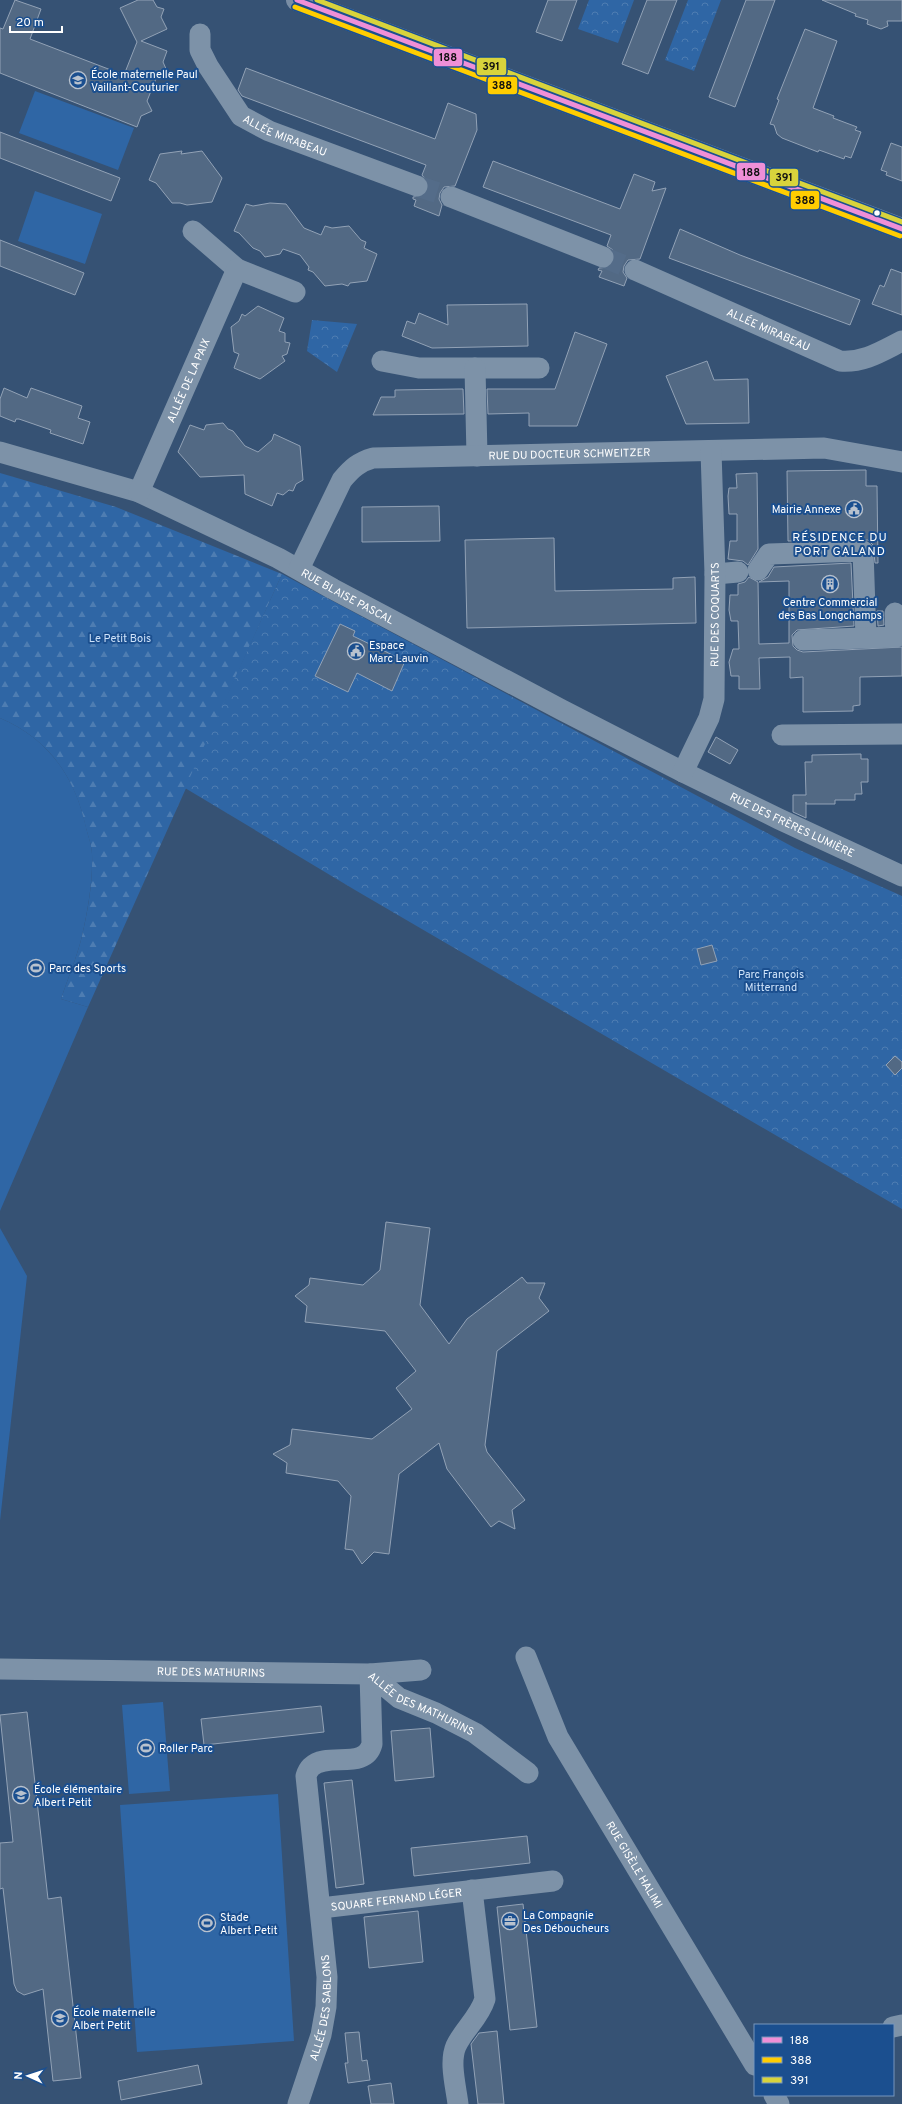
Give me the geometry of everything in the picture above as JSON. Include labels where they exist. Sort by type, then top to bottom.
[{"type":"street","points":[[297,0],[902,229]]},
{"type":"street","name":"ALLÉE MIRABEAU","points":[[200,34],[200,50],[208,66],[241,116],[269,131],[418,186]]},
{"type":"street","points":[[451,197],[603,257]]},
{"type":"street","points":[[193,231],[237,269],[295,292]]},
{"type":"street","name":"ALLÉE DE LA PAIX","points":[[140,492],[237,269]]},
{"type":"street","name":"ALLÉE MIRABEAU","points":[[635,270],[840,361],[852,362],[865,359],[902,340]]},
{"type":"street","points":[[382,361],[419,368],[539,368]]},
{"type":"street","points":[[475,368],[477,456]]},
{"type":"street","name":"RUE DU DOCTEUR SCHWEITZER","points":[[299,569],[342,480],[350,469],[360,462],[373,458],[824,448],[902,462]]},
{"type":"street","name":"RUE DES COQUARTS","points":[[683,772],[709,718],[714,699],[715,574],[711,451]]},
{"type":"street","name":"RUE BLAISE PASCAL","points":[[0,452],[140,492],[299,569],[562,710],[683,772]]},
{"type":"street","points":[[758,570],[769,554],[863,551],[866,638]]},
{"type":"street","points":[[715,574],[738,572]]},
{"type":"street","points":[[803,640],[899,637],[895,613]]},
{"type":"street","points":[[782,735],[902,734]]},
{"type":"street","name":"RUE DES FRÈRES LUMIÈRE","points":[[683,772],[779,819],[902,876]]},
{"type":"street","name":"RUE GISÈLE HALIMI","points":[[526,1657],[558,1737],[754,2061]]},
{"type":"street","name":"RUE DES MATHURINS","points":[[0,1669],[370,1674],[421,1670]]},
{"type":"street","name":"ALLÉE DES MATHURINS","points":[[370,1674],[399,1698],[436,1713],[475,1733],[528,1773]]},
{"type":"street","name":"ALLÉE DES MATHURINS","points":[[320,1908],[306,1776],[312,1767],[322,1762],[364,1757],[370,1752],[372,1744],[370,1674]]},
{"type":"street","name":"SQUARE FERNAND LÉGER","points":[[320,1908],[553,1881]]},
{"type":"street","name":"SQUARE FERNAND LÉGER","points":[[458,2104],[453,2059],[456,2046],[482,2008],[484,1999],[472,1890]]},
{"type":"street","name":"ALLÉE DES SABLONS","points":[[298,2104],[314,2057],[326,2007],[327,1977],[320,1908]]},
{"type":"green space","points":[[589,0],[634,0],[618,43],[578,29]]},
{"type":"green space","points":[[688,0],[721,0],[694,71],[665,60]]},
{"type":"green space","points":[[35,91],[134,128],[118,170],[19,133]]},
{"type":"green space","points":[[35,191],[102,214],[85,264],[18,241]]},
{"type":"green space","points":[[312,320],[357,324],[337,372],[307,351]]},
{"type":"green space","name":"Le Petit Bois","points":[[0,473],[116,507],[282,574],[88,1007],[61,999],[80,944],[90,895],[92,851],[81,809],[67,776],[46,749],[33,737],[0,718]]},
{"type":"green space","name":"Parc François Mitterrand","points":[[282,574],[795,848],[902,896],[902,1209],[355,890],[185,788]]},
{"type":"green space","name":"Parc des Sports","points":[[0,718],[33,737],[46,749],[67,776],[81,809],[91,847],[92,874],[90,895],[82,936],[61,999],[88,1007],[0,1211]]},
{"type":"green space","points":[[0,1228],[27,1276],[0,1521]]},
{"type":"green space","name":"Roller Parc","points":[[163,1702],[170,1791],[129,1794],[122,1705]]},
{"type":"green space","name":"Stade Albert Petit","points":[[278,1794],[294,2041],[137,2052],[120,1805]]},
{"type":"building","points":[[15,0],[41,9],[30,39],[124,75],[137,42],[120,8],[138,0],[153,0],[157,7],[164,9],[161,17],[167,29],[141,41],[167,51],[163,62],[167,71],[157,76],[147,101],[152,111],[141,116],[137,127],[0,73],[0,28],[3,29]]},
{"type":"building","points":[[548,0],[577,0],[562,41],[536,32]]},
{"type":"building","points":[[647,0],[677,0],[648,74],[622,64]]},
{"type":"building","points":[[746,0],[775,0],[735,107],[709,97]]},
{"type":"building","points":[[822,0],[902,0],[902,21],[887,21],[888,26],[881,29],[867,24],[868,20],[855,16],[856,14]]},
{"type":"building","points":[[805,29],[837,41],[813,108],[834,116],[833,118],[857,127],[855,130],[861,132],[851,158],[845,156],[844,159],[819,150],[818,152],[782,138],[777,134],[774,125],[770,124],[779,100],[777,99]]},
{"type":"building","points":[[246,68],[435,139],[448,103],[476,114],[477,130],[455,186],[444,187],[440,193],[439,199],[442,205],[439,216],[414,206],[416,200],[413,199],[413,197],[424,195],[428,190],[429,184],[422,175],[426,165],[242,96],[238,90]]},
{"type":"building","points":[[0,132],[120,178],[111,201],[0,158]]},
{"type":"building","points":[[891,143],[902,147],[902,181],[886,175],[887,172],[881,170]]},
{"type":"building","points":[[182,151],[181,154],[202,151],[222,178],[212,202],[187,205],[172,203],[156,183],[149,180],[160,154]]},
{"type":"building","points":[[493,161],[620,209],[634,174],[655,182],[652,191],[666,188],[640,259],[628,260],[624,266],[623,272],[627,278],[624,286],[599,277],[602,271],[598,270],[599,268],[610,267],[614,261],[613,250],[607,246],[611,235],[483,187]]},
{"type":"building","points":[[270,203],[286,204],[304,228],[321,235],[325,226],[332,228],[349,226],[361,240],[366,242],[364,248],[377,254],[367,281],[350,283],[348,286],[342,284],[325,286],[313,272],[308,270],[309,267],[300,255],[283,249],[280,254],[265,257],[260,251],[253,248],[239,233],[234,231],[246,204],[253,206]]},
{"type":"building","points":[[680,229],[740,255],[860,300],[850,325],[669,258]]},
{"type":"building","points":[[0,240],[84,273],[75,295],[0,266]]},
{"type":"building","points":[[891,269],[902,273],[902,315],[872,304],[880,285],[884,287]]},
{"type":"building","points":[[527,304],[528,346],[432,348],[402,336],[407,321],[415,324],[419,313],[448,325],[447,305]]},
{"type":"building","points":[[258,306],[284,318],[279,331],[285,333],[285,342],[290,343],[287,354],[282,356],[285,361],[260,379],[234,368],[239,354],[234,352],[231,327],[239,321],[242,314],[245,316]]},
{"type":"building","points":[[575,332],[607,344],[577,426],[529,426],[529,413],[488,414],[487,389],[555,389]]},
{"type":"building","points":[[707,361],[714,380],[748,379],[749,423],[686,424],[666,376]]},
{"type":"building","points":[[4,388],[27,398],[31,388],[82,406],[78,418],[90,422],[83,444],[50,433],[51,430],[19,419],[16,419],[15,422],[0,416],[0,399]]},
{"type":"building","points":[[463,389],[464,414],[373,415],[381,397],[395,397],[395,390]]},
{"type":"building","points":[[223,423],[228,429],[233,431],[245,446],[258,452],[272,440],[274,434],[300,446],[303,480],[296,484],[293,491],[289,490],[283,495],[277,493],[272,506],[245,494],[244,475],[200,477],[178,452],[190,425],[204,430],[206,425]]},
{"type":"building","points":[[866,470],[866,486],[877,486],[878,563],[875,563],[873,545],[868,540],[788,541],[787,471]]},
{"type":"building","points":[[757,473],[758,549],[748,565],[743,561],[728,559],[730,541],[737,541],[737,514],[729,514],[728,496],[729,488],[737,488],[736,474]]},
{"type":"building","points":[[439,506],[440,541],[362,542],[362,507]]},
{"type":"building","points":[[554,538],[555,591],[673,589],[673,578],[695,577],[696,623],[467,628],[465,540]]},
{"type":"building","points":[[851,563],[854,626],[797,630],[792,635],[793,646],[797,650],[803,652],[902,647],[902,676],[860,677],[860,705],[853,706],[853,711],[803,712],[803,677],[790,678],[790,657],[759,658],[760,689],[739,689],[739,676],[731,676],[729,662],[733,649],[739,649],[738,621],[731,621],[729,610],[730,595],[738,595],[738,584],[745,582],[749,577],[758,582],[759,644],[789,643],[789,581],[759,582],[768,577],[774,567]]},
{"type":"building","points":[[877,611],[883,611],[884,625],[878,626]]},
{"type":"building","name":"Espace Marc Lauvin","points":[[340,624],[355,631],[353,636],[405,661],[392,691],[357,673],[348,692],[315,676]]},
{"type":"building","points":[[716,737],[738,750],[730,764],[708,752]]},
{"type":"building","points":[[861,754],[861,759],[868,759],[868,782],[861,782],[862,794],[855,794],[855,800],[835,800],[835,804],[806,804],[806,818],[793,812],[793,795],[806,795],[805,762],[812,762],[812,755]]},
{"type":"building","points":[[712,945],[717,961],[701,965],[697,949]]},
{"type":"building","points":[[895,1056],[902,1062],[902,1068],[895,1075],[886,1065]]},
{"type":"building","points":[[386,1222],[430,1228],[420,1305],[449,1344],[467,1319],[522,1277],[527,1283],[545,1283],[539,1298],[549,1311],[497,1351],[485,1445],[487,1452],[525,1500],[512,1510],[515,1529],[499,1521],[491,1527],[447,1469],[439,1443],[399,1474],[389,1554],[374,1552],[362,1564],[353,1550],[345,1549],[351,1496],[338,1481],[286,1473],[287,1463],[273,1454],[290,1445],[292,1429],[372,1439],[412,1409],[396,1388],[416,1371],[385,1331],[305,1322],[307,1306],[295,1296],[309,1285],[310,1278],[363,1285],[380,1270]]},
{"type":"building","points":[[321,1706],[324,1732],[204,1745],[201,1719]]},
{"type":"building","points":[[27,1712],[48,1899],[61,1897],[81,2078],[53,2081],[43,1989],[24,1995],[17,1991],[14,1984],[3,1888],[0,1889],[0,1843],[13,1842],[0,1715]]},
{"type":"building","points":[[430,1728],[434,1777],[395,1781],[391,1731]]},
{"type":"building","points":[[352,1780],[364,1884],[336,1888],[324,1783]]},
{"type":"building","points":[[527,1836],[530,1863],[414,1876],[411,1848]]},
{"type":"building","points":[[523,1904],[537,2027],[510,2030],[497,1907]]},
{"type":"building","points":[[418,1911],[423,1962],[369,1968],[364,1917]]},
{"type":"building","points":[[497,2031],[504,2104],[478,2104],[471,2044],[479,2033]]},
{"type":"building","points":[[359,2032],[362,2061],[367,2060],[370,2080],[348,2083],[345,2063],[348,2063],[345,2033]]},
{"type":"building","points":[[198,2065],[202,2084],[121,2100],[118,2081]]},
{"type":"building","points":[[391,2083],[394,2104],[371,2104],[368,2086]]},
{"type":"tunnel","points":[[417,186],[451,197]]},
{"type":"tunnel","points":[[603,257],[635,270]]},
{"type":"transit line","name":"188","points":[[297,0],[902,229]]},
{"type":"transit line","name":"391","points":[[317,0],[902,222]]},
{"type":"transit line","name":"388","points":[[295,7],[900,236]]},
{"type":"place","name":"École maternelle Paul Vaillant-Couturier","points":[[78,80]]},
{"type":"place","name":"Mairie Annexe","points":[[854,509]]},
{"type":"place","name":"Centre Commercial des Bas Longchamps","points":[[830,584]]},
{"type":"place","name":"Espace Marc Lauvin","points":[[356,651]]},
{"type":"place","name":"Parc des Sports","points":[[36,968]]},
{"type":"place","name":"Roller Parc","points":[[146,1748]]},
{"type":"place","name":"École élémentaire Albert Petit","points":[[21,1795]]},
{"type":"place","name":"La Compagnie Des Déboucheurs","points":[[510,1921]]},
{"type":"place","name":"Stade Albert Petit","points":[[207,1923]]},
{"type":"place","name":"École maternelle Albert Petit","points":[[60,2018]]},
{"type":"district","name":"RÉSIDENCE DU PORT GALAND","points":[[840,544]]}]
